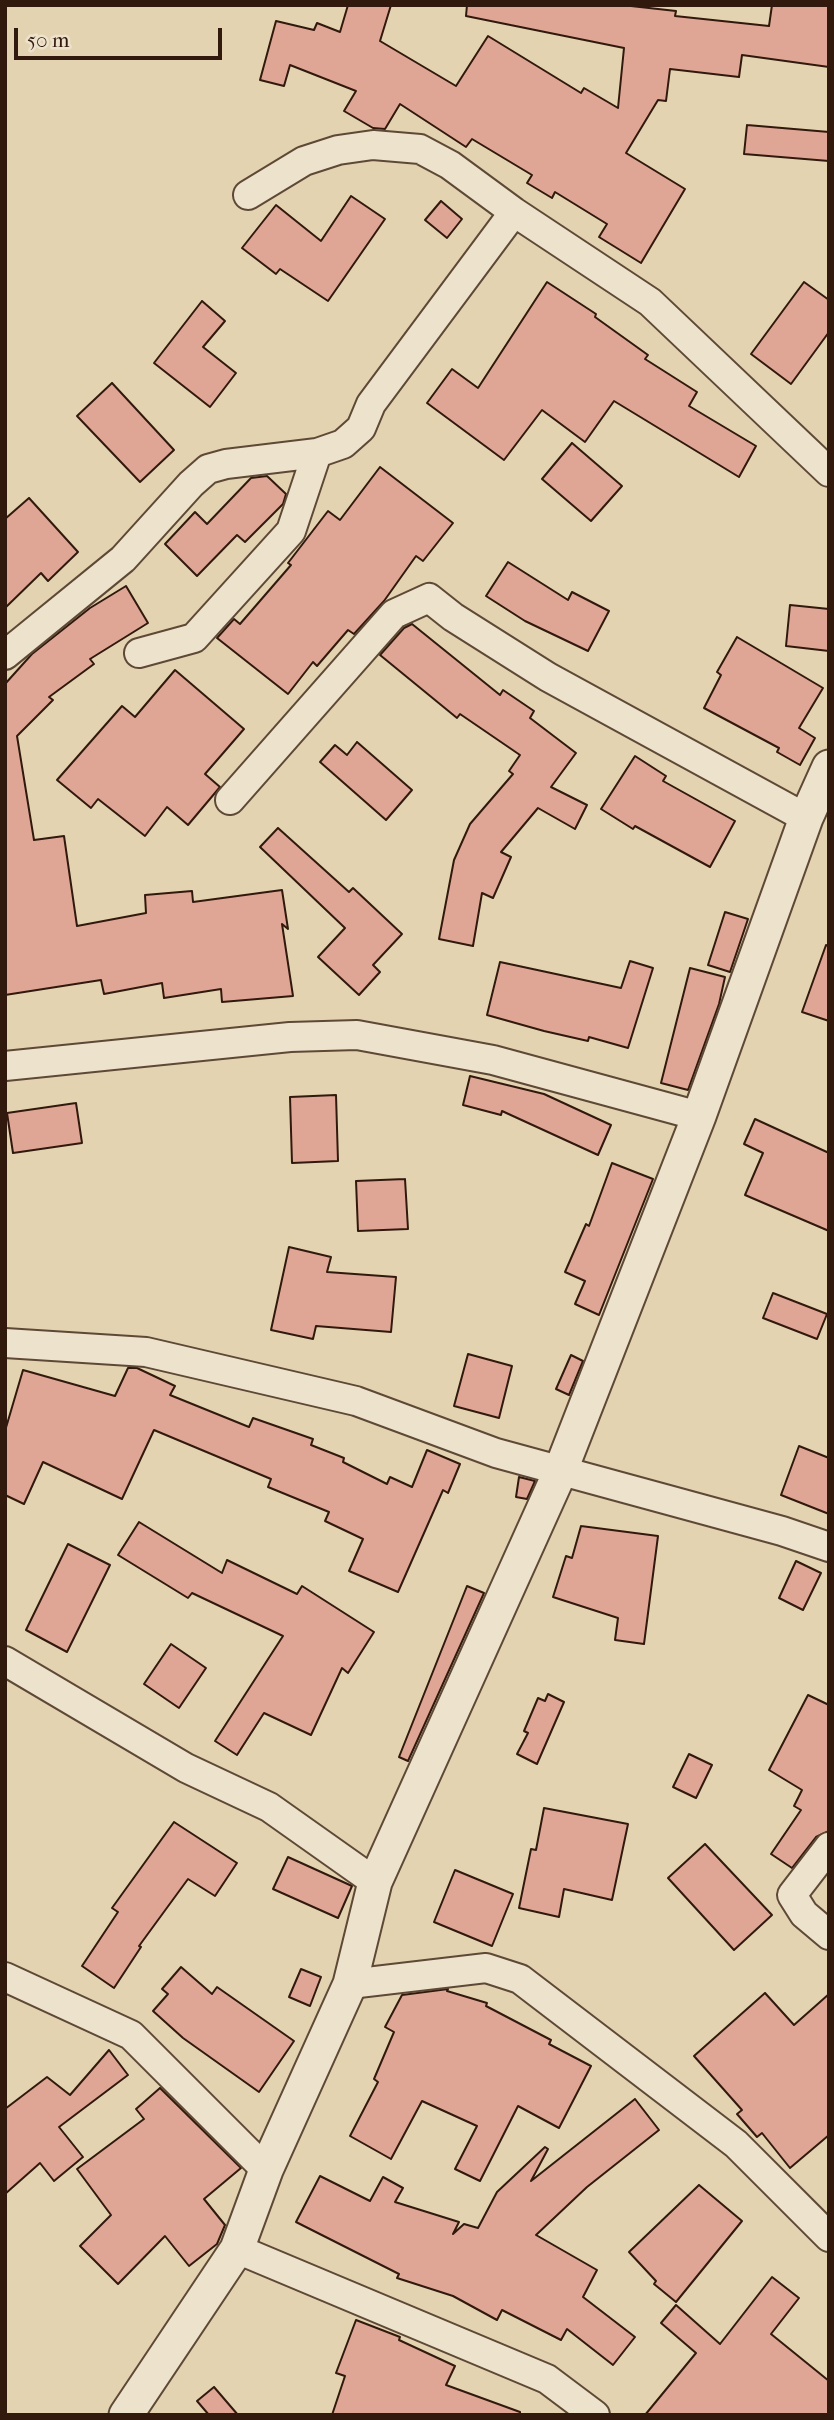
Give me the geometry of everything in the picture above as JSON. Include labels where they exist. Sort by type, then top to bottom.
[{"type":"street","points":[[248,195],[304,161],[338,150],[373,145],[420,149],[450,164],[514,212],[650,302],[829,472]]},
{"type":"street","points":[[5,655],[123,559],[208,469],[226,464],[317,453],[343,444],[361,428],[371,404],[514,212]]},
{"type":"street","points":[[139,653],[194,638],[292,531],[317,453]]},
{"type":"street","points":[[230,800],[394,614],[429,597],[453,617],[548,677],[806,818]]},
{"type":"street","points":[[126,2415],[237,2249],[267,2170],[350,1984],[375,1882],[560,1472],[699,1116],[806,818],[829,767]]},
{"type":"street","points":[[5,1066],[290,1037],[357,1035],[493,1060],[699,1116]]},
{"type":"street","points":[[5,1343],[146,1352],[356,1401],[496,1453],[782,1531],[829,1547]]},
{"type":"street","points":[[5,1661],[186,1768],[269,1807],[375,1882]]},
{"type":"street","points":[[829,1847],[792,1895],[804,1914],[829,1935]]},
{"type":"street","points":[[350,1984],[486,1968],[520,1979],[736,2144],[829,2237]]},
{"type":"street","points":[[5,1977],[131,2035],[267,2170]]},
{"type":"street","points":[[237,2249],[547,2379],[595,2415]]},
{"type":"building","points":[[348,5],[391,5],[380,41],[456,86],[488,36],[581,93],[584,88],[618,108],[624,48],[466,16],[467,5],[622,5],[676,11],[675,16],[769,26],[772,5],[829,5],[829,67],[742,55],[739,77],[670,69],[666,101],[658,100],[626,153],[685,189],[641,263],[599,237],[607,224],[555,192],[552,198],[527,183],[532,175],[472,139],[466,147],[400,104],[385,129],[373,128],[344,111],[356,91],[290,65],[284,86],[260,80],[276,21],[314,30],[317,23],[340,32]]},
{"type":"building","points":[[747,125],[829,132],[829,161],[744,154]]},
{"type":"building","points":[[351,196],[385,219],[328,301],[280,269],[276,274],[242,248],[276,205],[321,241]]},
{"type":"building","points":[[441,201],[462,219],[447,238],[425,220]]},
{"type":"building","points":[[547,282],[596,314],[595,317],[648,355],[645,359],[697,392],[689,406],[756,446],[739,477],[614,401],[585,442],[542,410],[504,460],[427,403],[452,369],[478,388]]},
{"type":"building","points":[[804,282],[829,300],[829,332],[791,384],[751,354]]},
{"type":"building","points":[[202,301],[225,321],[203,347],[236,373],[210,407],[154,363]]},
{"type":"building","points":[[112,383],[174,450],[140,482],[77,416]]},
{"type":"building","points":[[572,443],[622,486],[591,521],[542,479]]},
{"type":"building","points":[[380,467],[453,523],[423,561],[416,556],[384,601],[354,634],[348,630],[317,666],[313,662],[288,694],[217,638],[234,619],[240,624],[291,565],[288,563],[328,511],[340,520]]},
{"type":"building","points":[[267,476],[286,494],[283,504],[245,542],[237,535],[197,576],[165,544],[195,512],[207,524],[251,478]]},
{"type":"building","points":[[29,498],[78,552],[48,581],[41,573],[5,608],[5,519]]},
{"type":"building","points":[[508,562],[568,600],[572,592],[609,611],[588,651],[525,621],[486,596]]},
{"type":"building","points":[[126,586],[148,623],[90,659],[94,664],[49,697],[53,700],[17,736],[34,840],[64,836],[77,926],[146,913],[145,895],[192,891],[193,902],[282,890],[288,929],[282,924],[293,996],[222,1002],[221,989],[164,998],[162,983],[104,994],[101,980],[5,995],[5,684],[32,654],[90,608]]},
{"type":"building","points":[[790,605],[829,609],[829,651],[786,646]]},
{"type":"building","points":[[412,624],[500,695],[503,690],[534,711],[530,718],[576,753],[551,787],[587,805],[575,829],[538,808],[501,852],[511,857],[493,898],[482,893],[473,946],[439,939],[454,860],[470,824],[513,774],[509,771],[520,755],[460,714],[457,718],[380,655],[404,628]]},
{"type":"building","points":[[737,637],[823,688],[799,728],[815,738],[800,765],[777,752],[779,748],[704,708],[721,675],[717,672]]},
{"type":"building","points":[[175,670],[244,729],[205,774],[220,787],[188,825],[167,807],[145,836],[98,799],[91,808],[57,780],[122,706],[135,717]]},
{"type":"building","points":[[357,742],[412,790],[386,820],[320,762],[335,745],[347,755]]},
{"type":"building","points":[[635,756],[666,776],[663,781],[735,821],[710,867],[635,826],[633,829],[601,809]]},
{"type":"building","points":[[278,828],[349,892],[353,888],[402,934],[373,965],[380,972],[359,995],[318,957],[345,928],[260,847]]},
{"type":"building","points":[[725,912],[748,919],[730,972],[708,965]]},
{"type":"building","points":[[826,945],[829,946],[829,1021],[802,1012]]},
{"type":"building","points":[[630,961],[653,968],[628,1048],[589,1037],[588,1041],[544,1031],[487,1015],[500,962],[621,988]]},
{"type":"building","points":[[690,968],[725,977],[719,1004],[688,1090],[661,1083]]},
{"type":"building","points":[[470,1076],[544,1094],[611,1125],[598,1155],[502,1111],[501,1115],[463,1105]]},
{"type":"building","points":[[336,1095],[338,1161],[292,1163],[290,1097]]},
{"type":"building","points":[[76,1103],[82,1143],[13,1153],[7,1113]]},
{"type":"building","points":[[755,1119],[829,1153],[829,1231],[745,1195],[763,1153],[744,1144]]},
{"type":"building","points":[[612,1163],[653,1179],[599,1315],[575,1304],[585,1281],[565,1272],[586,1224],[589,1226]]},
{"type":"building","points":[[405,1179],[408,1229],[358,1231],[356,1181]]},
{"type":"building","points":[[289,1247],[331,1257],[327,1272],[396,1277],[391,1332],[316,1326],[313,1339],[271,1330]]},
{"type":"building","points":[[773,1293],[827,1314],[817,1339],[763,1318]]},
{"type":"building","points":[[468,1354],[512,1366],[499,1418],[454,1406]]},
{"type":"building","points":[[571,1355],[583,1361],[569,1395],[556,1389]]},
{"type":"building","points":[[128,1368],[137,1368],[175,1386],[170,1395],[249,1427],[253,1418],[313,1439],[311,1445],[344,1458],[343,1462],[387,1484],[390,1477],[412,1487],[427,1450],[460,1464],[448,1493],[443,1490],[398,1592],[349,1571],[363,1539],[325,1521],[329,1512],[268,1487],[271,1479],[154,1430],[122,1499],[43,1462],[24,1504],[5,1495],[5,1431],[23,1370],[115,1396]]},
{"type":"building","points":[[799,1446],[829,1458],[829,1514],[781,1495]]},
{"type":"building","points":[[519,1477],[535,1481],[527,1499],[516,1497]]},
{"type":"building","points":[[139,1522],[222,1573],[227,1560],[297,1594],[302,1586],[374,1632],[348,1673],[342,1668],[311,1735],[264,1713],[237,1755],[215,1741],[283,1636],[192,1593],[188,1598],[118,1555]]},
{"type":"building","points":[[581,1526],[658,1536],[644,1644],[615,1640],[618,1618],[553,1597],[566,1556],[572,1558]]},
{"type":"building","points":[[68,1544],[110,1565],[67,1652],[26,1630]]},
{"type":"building","points":[[796,1561],[821,1573],[803,1610],[779,1598]]},
{"type":"building","points":[[467,1586],[484,1593],[408,1761],[399,1757]]},
{"type":"building","points":[[171,1644],[206,1668],[179,1708],[144,1684]]},
{"type":"building","points":[[548,1694],[564,1702],[537,1764],[517,1754],[528,1733],[524,1731],[538,1698],[545,1701]]},
{"type":"building","points":[[808,1695],[829,1705],[829,1831],[816,1837],[792,1868],[771,1854],[801,1810],[794,1806],[802,1790],[769,1770]]},
{"type":"building","points":[[689,1754],[712,1765],[696,1798],[673,1787]]},
{"type":"building","points":[[544,1808],[628,1824],[612,1900],[564,1889],[559,1917],[519,1908],[531,1849],[536,1850]]},
{"type":"building","points":[[174,1822],[237,1863],[215,1896],[188,1879],[139,1946],[141,1947],[114,1988],[82,1966],[118,1912],[112,1908]]},
{"type":"building","points":[[705,1844],[772,1915],[734,1950],[668,1878]]},
{"type":"building","points":[[288,1857],[352,1886],[338,1918],[273,1889]]},
{"type":"building","points":[[455,1870],[513,1894],[492,1946],[434,1922]]},
{"type":"building","points":[[181,1967],[212,1994],[217,1987],[294,2041],[259,2092],[183,2038],[153,2011],[168,1994],[162,1989]]},
{"type":"building","points":[[301,1969],[321,1977],[310,2006],[289,1997]]},
{"type":"building","points":[[448,1989],[447,1991],[487,2003],[486,2006],[551,2040],[549,2044],[591,2066],[559,2128],[518,2106],[480,2181],[455,2169],[477,2126],[422,2101],[391,2159],[350,2136],[378,2082],[374,2079],[394,2032],[385,2027],[402,1995]]},
{"type":"building","points":[[765,1993],[794,2025],[829,1994],[829,2135],[790,2168],[762,2133],[757,2137],[737,2114],[742,2110],[694,2056]]},
{"type":"building","points":[[109,2050],[128,2075],[59,2127],[83,2157],[54,2181],[40,2163],[5,2194],[5,2109],[47,2077],[70,2095]]},
{"type":"building","points":[[160,2088],[241,2168],[204,2199],[225,2225],[217,2244],[189,2266],[165,2236],[118,2284],[80,2246],[111,2215],[77,2169],[144,2119],[136,2109]]},
{"type":"building","points":[[635,2099],[659,2130],[587,2187],[536,2235],[597,2270],[583,2297],[635,2337],[613,2365],[567,2329],[561,2340],[502,2310],[497,2320],[453,2296],[397,2278],[399,2274],[296,2222],[320,2176],[370,2201],[383,2177],[403,2188],[395,2202],[459,2222],[453,2234],[464,2224],[478,2228],[497,2192],[545,2147],[548,2149],[531,2181]]},
{"type":"building","points":[[699,2185],[742,2221],[676,2302],[654,2284],[656,2281],[629,2252]]},
{"type":"building","points":[[772,2277],[799,2298],[771,2334],[829,2381],[829,2415],[645,2415],[696,2353],[661,2323],[676,2305],[720,2344]]},
{"type":"building","points":[[356,2320],[400,2337],[399,2340],[455,2366],[446,2385],[520,2412],[520,2415],[332,2415],[345,2376],[336,2373]]},
{"type":"building","points":[[214,2387],[238,2415],[209,2415],[197,2401]]}]
